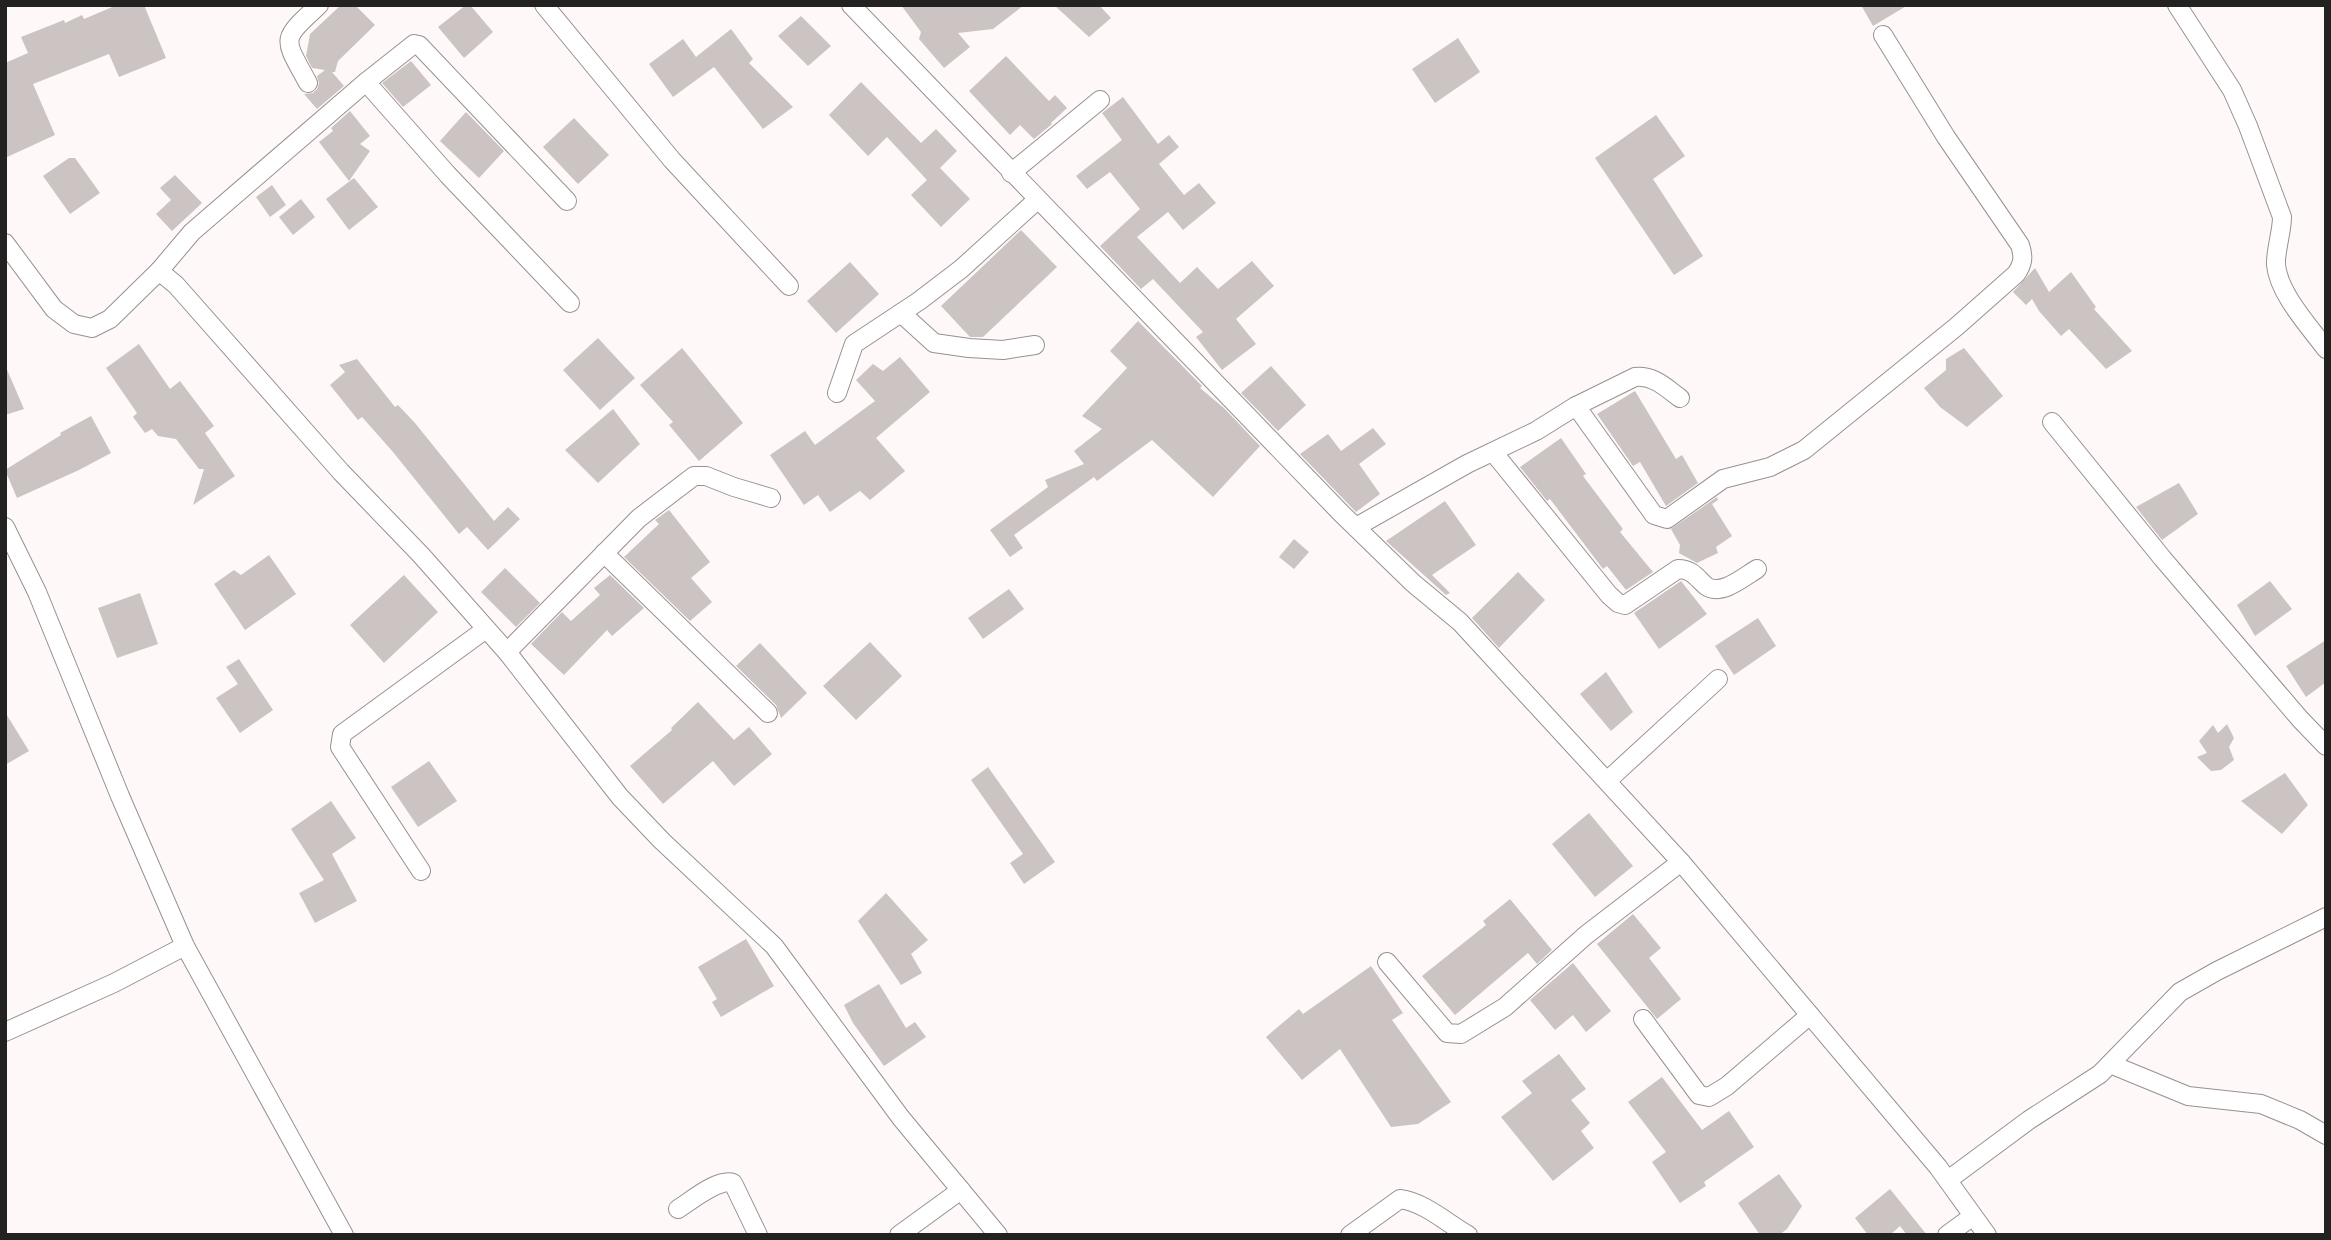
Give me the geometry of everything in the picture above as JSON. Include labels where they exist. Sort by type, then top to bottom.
[{"type":"street","points":[[308,83],[289,48],[289,38],[291,31],[319,5]]},
{"type":"street","points":[[544,5],[672,160],[789,286]]},
{"type":"street","points":[[851,5],[1037,201],[1356,527],[1413,583],[1460,622],[1681,862],[1948,1180],[1987,1235]]},
{"type":"street","points":[[2177,5],[2232,90],[2282,217],[2276,264],[2282,287],[2326,349]]},
{"type":"street","points":[[1576,406],[1654,516],[1667,519],[1723,480],[1770,467],[1804,450],[1956,327],[2016,274],[2022,266],[2020,245],[1946,137],[1883,35]]},
{"type":"street","points":[[5,243],[54,309],[74,324],[92,328],[110,319],[159,271],[192,232],[366,82],[410,46],[419,45],[568,201]]},
{"type":"street","points":[[366,82],[448,175],[569,303]]},
{"type":"street","points":[[1011,173],[1100,100]]},
{"type":"street","points":[[837,393],[854,344],[961,269],[1037,201]]},
{"type":"street","points":[[159,271],[176,285],[341,472],[421,555],[507,652],[620,797],[774,946],[901,1118],[998,1235]]},
{"type":"street","points":[[901,313],[934,342],[1003,350],[1035,345]]},
{"type":"street","points":[[1356,527],[1467,464],[1536,431],[1576,406],[1635,377],[1654,379],[1680,398]]},
{"type":"street","points":[[2052,422],[2172,569],[2326,746]]},
{"type":"street","points":[[1493,452],[1618,603],[1625,605],[1678,569],[1687,569],[1708,588],[1718,590],[1757,569]]},
{"type":"street","points":[[507,652],[639,518],[694,476],[706,476],[771,498]]},
{"type":"street","points":[[5,527],[37,592],[120,796],[185,946],[344,1235]]},
{"type":"street","points":[[604,553],[768,713]]},
{"type":"street","points":[[421,871],[340,747],[340,739],[342,734],[486,629]]},
{"type":"street","points":[[1607,782],[1718,679]]},
{"type":"street","points":[[1387,962],[1447,1033],[1461,1034],[1506,1007],[1586,935],[1681,862]]},
{"type":"street","points":[[1948,1180],[2029,1120],[2100,1074],[2180,992],[2326,917]]},
{"type":"street","points":[[5,1032],[114,983],[185,946]]},
{"type":"street","points":[[1643,1020],[1699,1096],[1709,1097],[1727,1086],[1810,1015]]},
{"type":"street","points":[[2110,1064],[2188,1096],[2262,1104],[2300,1120],[2326,1135]]},
{"type":"street","points":[[678,1209],[718,1184],[726,1181],[733,1183],[758,1235]]},
{"type":"street","points":[[899,1235],[961,1190]]},
{"type":"street","points":[[1350,1235],[1400,1199],[1422,1207],[1468,1235]]},
{"type":"street","points":[[1947,1235],[1973,1216]]},
{"type":"building","points":[[117,5],[144,5],[166,58],[119,77],[109,54],[33,84],[55,135],[5,158],[5,63],[28,53],[21,37],[64,20],[65,23],[82,15],[84,19]]},
{"type":"building","points":[[341,5],[355,5],[375,25],[338,61],[335,72],[332,72],[344,86],[317,109],[304,94],[313,93],[317,89],[317,76],[325,70],[312,68],[306,56],[310,34]]},
{"type":"building","points":[[466,5],[470,5],[493,32],[464,58],[438,27]]},
{"type":"building","points":[[901,5],[1024,5],[993,29],[958,33],[970,47],[944,68],[919,39],[921,32]]},
{"type":"building","points":[[1054,5],[1099,5],[1111,18],[1089,37]]},
{"type":"building","points":[[1861,5],[1908,5],[1873,26]]},
{"type":"building","points":[[801,16],[831,46],[808,66],[778,36]]},
{"type":"building","points":[[731,29],[753,59],[749,63],[793,107],[763,129],[714,67],[673,97],[649,64],[683,39],[696,57]]},
{"type":"building","points":[[1458,38],[1480,72],[1435,103],[1412,69]]},
{"type":"building","points":[[1006,56],[1049,101],[1055,95],[1067,108],[1034,139],[1020,125],[1010,135],[969,91]]},
{"type":"building","points":[[411,61],[431,85],[403,107],[382,83]]},
{"type":"building","points":[[861,82],[921,143],[936,129],[957,151],[940,168],[970,199],[941,227],[911,195],[927,180],[887,137],[868,156],[829,115]]},
{"type":"building","points":[[1123,97],[1158,144],[1169,135],[1179,147],[1159,164],[1184,195],[1199,183],[1216,203],[1183,230],[1168,212],[1137,237],[1180,283],[1197,267],[1218,289],[1252,261],[1274,286],[1236,319],[1256,344],[1222,370],[1196,337],[1203,332],[1153,279],[1141,289],[1100,246],[1140,209],[1110,172],[1087,189],[1076,176],[1122,140],[1102,113]]},
{"type":"building","points":[[350,111],[370,136],[360,144],[370,151],[349,181],[319,142],[333,131],[331,128]]},
{"type":"building","points":[[466,112],[504,151],[479,178],[440,141]]},
{"type":"building","points":[[1656,115],[1685,156],[1653,179],[1703,256],[1674,275],[1595,158]]},
{"type":"building","points":[[574,118],[609,155],[578,184],[543,147]]},
{"type":"building","points":[[69,158],[75,158],[100,193],[70,214],[43,176]]},
{"type":"building","points":[[175,175],[202,203],[172,231],[156,214],[171,200],[160,188]]},
{"type":"building","points":[[354,178],[378,207],[349,230],[326,199]]},
{"type":"building","points":[[272,185],[286,205],[270,217],[256,197]]},
{"type":"building","points":[[301,199],[315,217],[293,235],[279,217]]},
{"type":"building","points":[[1021,230],[1057,267],[983,337],[970,337],[941,306]]},
{"type":"building","points":[[850,262],[879,294],[836,333],[807,301]]},
{"type":"building","points":[[2035,268],[2049,292],[2071,272],[2096,307],[2094,309],[2132,351],[2106,369],[2069,329],[2061,336],[2032,299],[2026,305],[2013,292]]},
{"type":"building","points":[[1138,321],[1202,386],[1200,388],[1224,408],[1260,446],[1213,497],[1152,440],[1097,481],[1094,477],[1014,535],[1023,548],[1010,557],[990,530],[1048,487],[1045,480],[1084,464],[1074,451],[1102,429],[1082,416],[1127,368],[1110,351]]},
{"type":"building","points":[[598,338],[635,378],[600,410],[563,370]]},
{"type":"building","points":[[139,344],[170,389],[180,381],[214,426],[205,433],[235,476],[193,505],[204,469],[199,469],[176,439],[158,436],[152,429],[145,433],[133,417],[137,413],[106,368]]},
{"type":"building","points":[[682,348],[743,423],[699,461],[669,425],[673,422],[640,385]]},
{"type":"building","points":[[1964,348],[2003,396],[1967,427],[1940,407],[1924,388],[1946,370],[1946,359]]},
{"type":"building","points":[[900,357],[930,392],[876,438],[905,471],[870,500],[860,491],[830,512],[818,495],[804,505],[770,455],[805,431],[815,445],[875,401],[856,380],[873,364],[883,371]]},
{"type":"building","points":[[357,359],[395,407],[398,405],[415,423],[494,521],[508,507],[520,519],[488,550],[467,527],[459,534],[393,452],[362,417],[358,420],[330,385],[345,372],[339,365]]},
{"type":"building","points":[[5,365],[24,409],[5,415]]},
{"type":"building","points":[[1271,366],[1306,405],[1278,431],[1241,393]]},
{"type":"building","points":[[1635,391],[1676,459],[1682,455],[1698,483],[1666,506],[1640,462],[1633,466],[1597,414]]},
{"type":"building","points":[[613,409],[640,444],[598,483],[565,450]]},
{"type":"building","points":[[91,416],[111,453],[17,498],[5,470]]},
{"type":"building","points":[[1373,428],[1386,444],[1359,464],[1380,494],[1356,512],[1300,454],[1328,434],[1341,451]]},
{"type":"building","points":[[1561,438],[1586,474],[1583,476],[1623,529],[1620,532],[1653,572],[1626,590],[1607,566],[1603,569],[1550,499],[1547,501],[1520,467]]},
{"type":"building","points":[[2179,483],[2198,514],[2162,540],[2136,507]]},
{"type":"building","points":[[1717,497],[1718,500],[1712,504],[1732,536],[1716,547],[1718,553],[1697,563],[1679,553],[1680,545],[1671,529]]},
{"type":"building","points":[[1445,501],[1476,545],[1432,575],[1450,593],[1446,595],[1386,541]]},
{"type":"building","points":[[669,510],[710,562],[691,578],[712,602],[690,621],[624,557],[659,524],[655,520]]},
{"type":"building","points":[[1294,539],[1309,552],[1294,569],[1279,557]]},
{"type":"building","points":[[269,555],[296,594],[245,630],[214,584],[234,570],[241,575]]},
{"type":"building","points":[[505,568],[540,603],[516,627],[481,592]]},
{"type":"building","points":[[1518,572],[1545,600],[1499,648],[1472,618]]},
{"type":"building","points":[[404,575],[438,612],[384,663],[350,625]]},
{"type":"building","points":[[610,575],[644,608],[612,636],[607,630],[564,675],[531,644],[562,612],[571,621],[600,595],[594,588]]},
{"type":"building","points":[[1681,581],[1707,614],[1659,649],[1634,613]]},
{"type":"building","points":[[2270,581],[2292,609],[2255,636],[2237,605]]},
{"type":"building","points":[[1009,589],[1024,609],[983,639],[968,618]]},
{"type":"building","points":[[140,593],[158,644],[117,658],[98,608]]},
{"type":"building","points":[[1758,618],[1776,646],[1734,675],[1715,646]]},
{"type":"building","points":[[2326,640],[2326,682],[2306,697],[2286,666]]},
{"type":"building","points":[[870,642],[902,676],[856,720],[823,686]]},
{"type":"building","points":[[760,643],[807,693],[781,718],[776,705],[736,666]]},
{"type":"building","points":[[239,659],[273,710],[240,733],[216,698],[238,684],[226,667]]},
{"type":"building","points":[[1606,672],[1633,712],[1611,731],[1580,694]]},
{"type":"building","points":[[698,702],[734,740],[749,727],[772,754],[734,786],[713,761],[663,804],[630,766],[672,730]]},
{"type":"building","points":[[5,712],[29,751],[5,765]]},
{"type":"building","points":[[2227,724],[2234,738],[2229,747],[2234,760],[2221,770],[2211,771],[2197,757],[2207,753],[2199,741],[2213,725],[2218,733]]},
{"type":"building","points":[[429,761],[457,801],[418,827],[391,787]]},
{"type":"building","points":[[988,767],[1055,862],[1024,884],[1010,863],[1023,854],[971,780]]},
{"type":"building","points":[[2285,773],[2308,805],[2282,834],[2241,801]]},
{"type":"building","points":[[331,801],[356,838],[332,854],[357,901],[315,923],[299,893],[324,880],[291,829]]},
{"type":"building","points":[[1589,813],[1633,866],[1595,897],[1552,844]]},
{"type":"building","points":[[886,893],[928,940],[911,954],[922,973],[901,985],[858,921]]},
{"type":"building","points":[[1510,899],[1552,950],[1537,964],[1528,953],[1455,1015],[1422,976],[1486,925],[1483,921]]},
{"type":"building","points":[[1633,914],[1661,948],[1649,958],[1681,999],[1657,1019],[1597,944]]},
{"type":"building","points":[[746,939],[774,986],[721,1017],[712,1002],[717,999],[698,967]]},
{"type":"building","points":[[1573,963],[1611,1011],[1586,1032],[1573,1015],[1555,1030],[1530,1000]]},
{"type":"building","points":[[1371,966],[1403,1013],[1392,1020],[1451,1102],[1418,1124],[1391,1127],[1340,1049],[1302,1080],[1266,1037],[1299,1009],[1303,1014]]},
{"type":"building","points":[[879,984],[906,1028],[915,1022],[926,1037],[884,1066],[853,1023],[844,1005]]},
{"type":"building","points":[[1559,1054],[1586,1089],[1571,1100],[1590,1123],[1581,1131],[1594,1148],[1553,1181],[1501,1117],[1532,1093],[1522,1081]]},
{"type":"building","points":[[1662,1077],[1702,1130],[1729,1111],[1754,1147],[1704,1182],[1706,1186],[1680,1203],[1652,1162],[1666,1152],[1628,1102]]},
{"type":"building","points":[[1779,1174],[1802,1206],[1787,1229],[1779,1235],[1760,1235],[1738,1203]]},
{"type":"building","points":[[1890,1189],[1927,1235],[1907,1235],[1900,1226],[1890,1235],[1868,1235],[1855,1218]]}]
